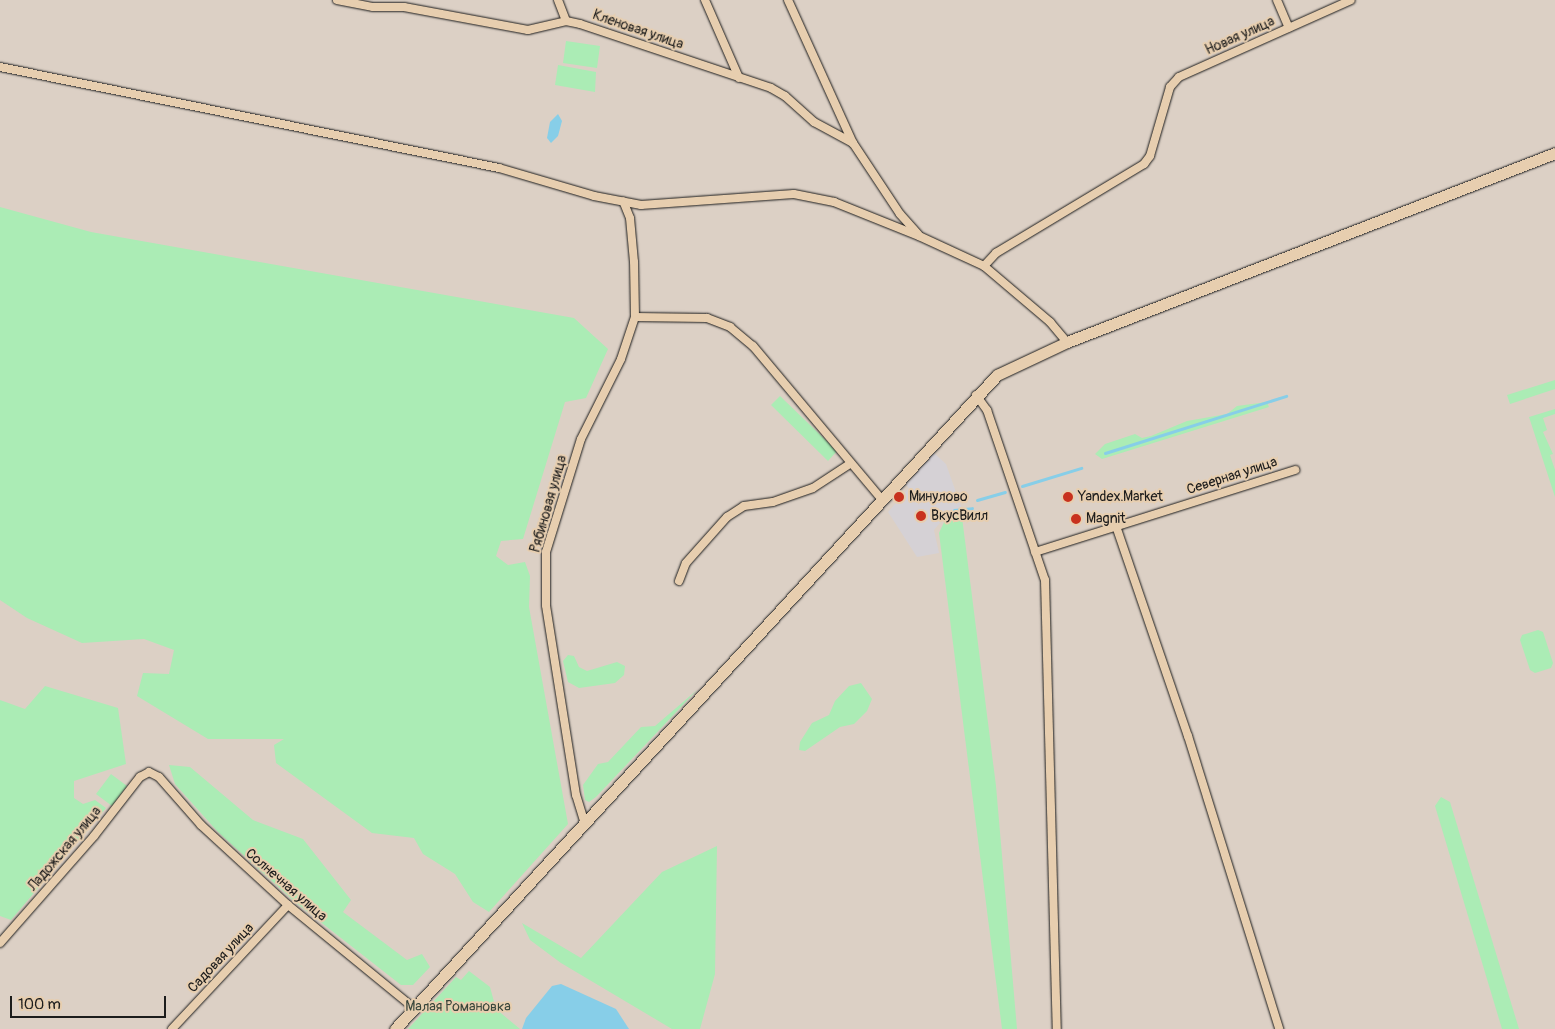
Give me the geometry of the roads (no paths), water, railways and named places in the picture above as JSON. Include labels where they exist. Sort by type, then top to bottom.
[{"type":"main road","points":[[395,1029],[882,500],[976,395],[997,375],[1066,342],[1555,153]]},
{"type":"street","points":[[337,0],[373,7],[402,3],[528,30],[566,21],[558,0]]},
{"type":"street","points":[[705,0],[739,78]]},
{"type":"street","points":[[788,0],[854,143],[900,214],[919,236]]},
{"type":"street","points":[[1277,0],[1288,28]]},
{"type":"street","name":"Новая улица","points":[[984,266],[996,253],[1144,164],[1150,156],[1170,87],[1179,77],[1351,0]]},
{"type":"street","name":"Кленовая улица","points":[[566,21],[739,78],[785,96],[814,122],[854,143]]},
{"type":"street","points":[[0,67],[500,168],[640,204],[676,204],[794,194],[834,202],[919,236],[984,266],[1050,322],[1066,342]]},
{"type":"street","name":"Рябиновая улица","points":[[585,824],[576,796],[546,605],[546,552],[581,439],[621,359],[635,317],[634,262],[630,218],[623,201]]},
{"type":"street","points":[[635,317],[707,318],[730,327],[753,346],[882,500]]},
{"type":"street","points":[[976,395],[987,410],[1045,580],[1057,1029]]},
{"type":"street","points":[[679,581],[686,563],[727,517],[744,506],[773,502],[813,488],[851,463]]},
{"type":"street","name":"Северная улица","points":[[1035,552],[1295,470]]},
{"type":"street","points":[[1116,526],[1188,736],[1279,1029]]},
{"type":"street","name":"Солнечная улица","points":[[149,772],[159,777],[200,824],[288,905],[414,1008]]},
{"type":"street","name":"Ладожская улица","points":[[1,942],[94,836],[140,777],[149,772]]},
{"type":"street","name":"Садовая улица","points":[[172,1029],[288,905]]},
{"type":"water","points":[[558,114],[562,121],[558,136],[551,143],[547,138],[550,122]]},
{"type":"water","points":[[561,984],[616,1009],[629,1029],[522,1029],[526,1018],[552,986]]},
{"type":"waterway","points":[[1105,453],[1286,396]]},
{"type":"waterway","points":[[1022,486],[1081,468]]},
{"type":"waterway","points":[[977,500],[1005,492]]},
{"type":"waterway","points":[[954,510],[972,508]]},
{"type":"place","name":"Минулово","points":[[899,497]]},
{"type":"place","name":"Yandex.Market","points":[[1068,497]]},
{"type":"place","name":"ВкусВилл","points":[[921,516]]},
{"type":"place","name":"Magnit","points":[[1076,519]]},
{"type":"park label","name":"Малая Романовка","points":[[458,1007]]}]
